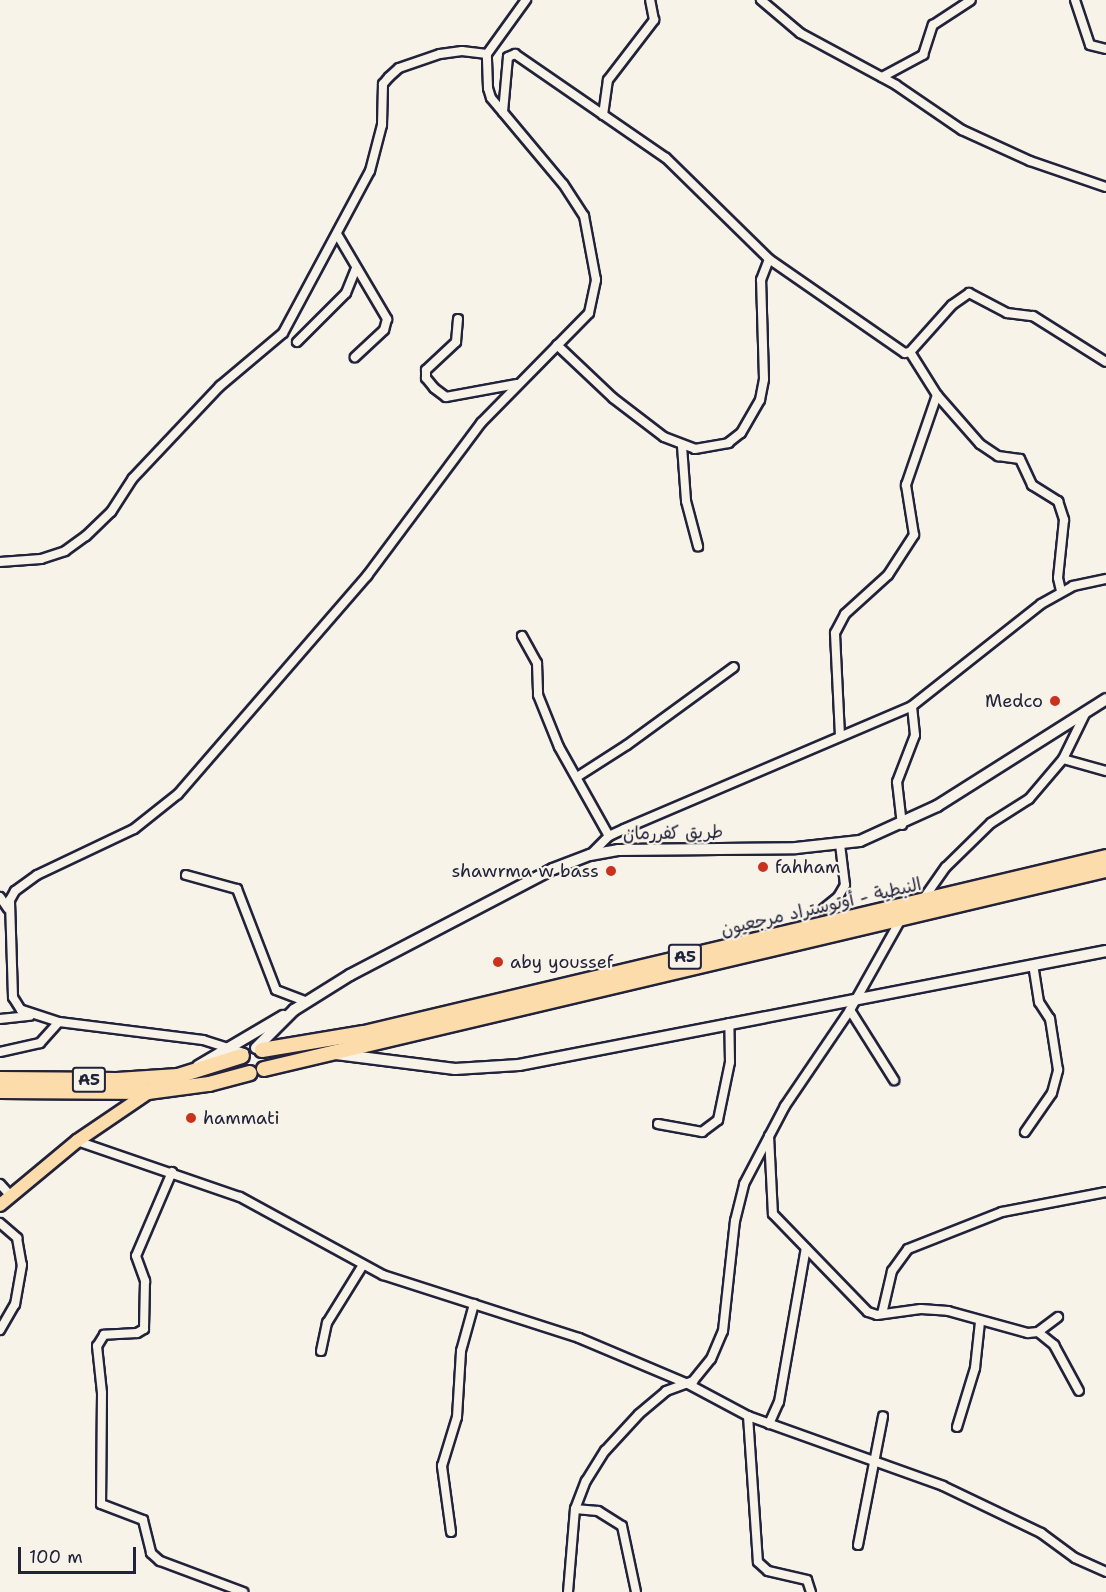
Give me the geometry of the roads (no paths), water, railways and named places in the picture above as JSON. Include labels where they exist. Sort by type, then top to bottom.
[{"type":"highway","name":"النبطية - أوتوستراد مرجعيون","points":[[0,1079],[117,1080],[184,1073],[251,1052],[352,1036],[1106,857]]},
{"type":"highway","name":"النبطية - أوتوستراد مرجعيون","points":[[264,1069],[1106,870]]},
{"type":"highway","points":[[250,1073],[243,1068],[251,1052],[267,1061],[264,1069]]},
{"type":"highway","name":"A5","points":[[0,1091],[148,1092],[209,1084],[264,1069]]},
{"type":"main road","name":"طريق كفررمان","points":[[251,1052],[294,1010],[307,1002],[526,883],[591,855],[618,850],[840,846],[902,825],[986,778],[1106,699]]},
{"type":"main road","points":[[330,1053],[421,1067],[473,1070],[519,1065],[1106,951]]},
{"type":"main road","points":[[0,1205],[77,1141],[148,1092],[294,1010]]},
{"type":"street","points":[[30,1016],[21,1010],[13,997],[8,909],[15,891],[27,882],[134,829],[194,778],[367,576],[466,440],[517,384],[583,320],[593,305],[596,280],[589,232],[573,197],[503,112],[488,88],[487,54],[526,0]]},
{"type":"street","points":[[603,115],[608,80],[654,20],[650,0]]},
{"type":"street","points":[[761,0],[800,33],[882,77],[987,143],[1106,187]]},
{"type":"street","points":[[882,77],[923,55],[933,25],[970,0]]},
{"type":"street","points":[[1074,0],[1090,45],[1106,49]]},
{"type":"street","points":[[0,562],[40,559],[65,551],[97,526],[133,478],[220,386],[283,333],[337,234],[377,148],[383,84],[389,77],[399,68],[440,54],[462,51],[487,54]]},
{"type":"street","points":[[503,112],[511,54],[677,167],[718,213],[769,259],[871,332],[910,352],[937,395],[980,444],[998,456],[1020,459],[1032,485],[1058,501],[1064,526],[1059,578],[1061,591]]},
{"type":"street","points":[[337,234],[382,308],[387,324],[355,357]]},
{"type":"street","points":[[557,345],[613,398],[682,446],[704,449],[728,443],[741,432],[760,400],[764,379],[761,280],[769,259]]},
{"type":"street","points":[[297,342],[342,298],[356,268]]},
{"type":"street","points":[[910,352],[952,305],[969,293],[1007,313],[1033,316],[1106,362]]},
{"type":"street","points":[[458,319],[456,342],[425,373],[434,388],[446,397],[517,384]]},
{"type":"street","points":[[840,736],[835,633],[845,614],[888,575],[914,535],[906,485],[937,395]]},
{"type":"street","points":[[682,446],[686,501],[698,546]]},
{"type":"street","points":[[591,855],[609,836],[912,706],[1061,591],[1106,579]]},
{"type":"street","points":[[522,636],[537,663],[538,695],[577,777],[609,836]]},
{"type":"street","points":[[577,777],[627,745],[734,667]]},
{"type":"street","points":[[902,825],[897,782],[915,735],[912,706]]},
{"type":"street","points":[[919,903],[946,867],[991,823],[1029,799],[1063,759],[1085,712]]},
{"type":"street","points":[[1063,759],[1106,771]]},
{"type":"street","points":[[823,909],[838,897],[845,885],[840,846]]},
{"type":"street","points":[[186,875],[237,889],[276,990],[307,1002]]},
{"type":"street","points":[[0,897],[8,909]]},
{"type":"street","points":[[568,1592],[575,1509],[605,1450],[660,1395],[688,1384],[711,1359],[723,1331],[737,1207],[744,1184],[806,1072],[850,1010],[902,917]]},
{"type":"street","points":[[1025,1132],[1052,1093],[1058,1070],[1050,1019],[1039,1002],[1033,965]]},
{"type":"street","points":[[850,1010],[894,1080]]},
{"type":"street","points":[[0,1019],[30,1016],[59,1022],[203,1040],[251,1052]]},
{"type":"street","points":[[0,1052],[40,1043],[59,1022]]},
{"type":"street","points":[[658,1124],[702,1132],[718,1120],[730,1062],[729,1023]]},
{"type":"street","points":[[770,1134],[773,1214],[868,1312],[882,1314],[948,1311],[1009,1331],[1038,1332],[1054,1345],[1079,1391]]},
{"type":"street","points":[[77,1141],[172,1172],[261,1208],[363,1265],[395,1280],[579,1338],[688,1384],[748,1416],[873,1462],[919,1476],[1020,1522],[1075,1558],[1106,1572]]},
{"type":"street","points":[[172,1172],[136,1256],[146,1281],[144,1329],[136,1333],[108,1333],[98,1344],[102,1393],[101,1504],[143,1520],[149,1548],[160,1561],[243,1592]]},
{"type":"street","points":[[0,1184],[10,1195]]},
{"type":"street","points":[[882,1314],[892,1270],[908,1249],[1002,1212],[1106,1192]]},
{"type":"street","points":[[0,1223],[16,1238],[22,1265],[15,1304],[0,1330]]},
{"type":"street","points":[[769,1424],[779,1402],[806,1248]]},
{"type":"street","points":[[321,1351],[327,1323],[363,1265]]},
{"type":"street","points":[[450,1532],[441,1466],[457,1417],[461,1351],[474,1304]]},
{"type":"street","points":[[1038,1332],[1058,1317]]},
{"type":"street","points":[[957,1427],[975,1368],[980,1322]]},
{"type":"street","points":[[748,1416],[758,1562],[768,1571],[807,1580],[811,1592]]},
{"type":"street","points":[[858,1545],[884,1416]]},
{"type":"street","points":[[575,1509],[598,1511],[621,1526],[636,1592]]},
{"type":"place","name":"Medco","points":[[1055,701]]},
{"type":"place","name":"fahham","points":[[763,867]]},
{"type":"place","name":"shawrma w bass","points":[[611,871]]},
{"type":"place","name":"aby youssef","points":[[498,962]]},
{"type":"place","name":"hammati","points":[[191,1118]]}]
